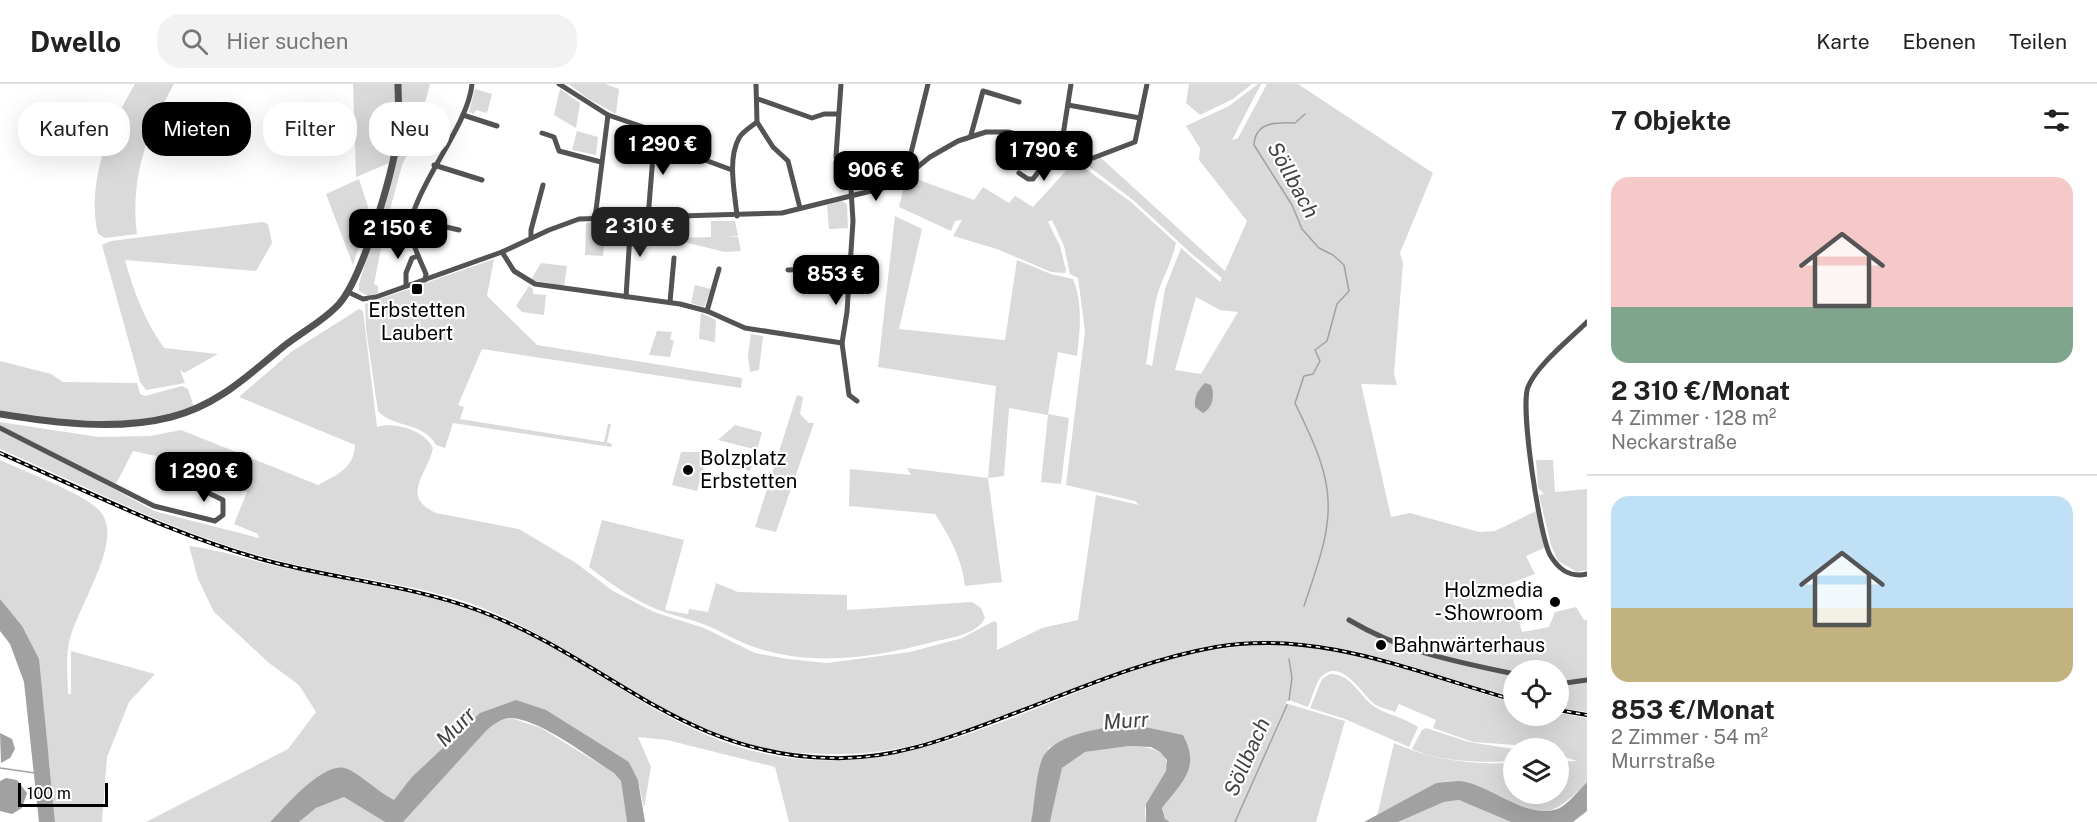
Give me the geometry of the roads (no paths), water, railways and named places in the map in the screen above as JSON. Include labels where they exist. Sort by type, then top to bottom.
[{"type":"street","points":[[0,414],[45,421],[100,424],[153,421],[183,414],[222,396],[241,383],[279,350],[337,306],[348,292],[364,254],[391,165],[398,133],[398,84]]},
{"type":"street","points":[[425,280],[426,274],[410,229],[412,219],[435,165],[463,115],[471,95],[472,84]]},
{"type":"street","points":[[559,84],[608,115],[655,131],[686,153],[732,170]]},
{"type":"street","points":[[756,84],[757,122],[773,147],[788,161],[800,208]]},
{"type":"street","points":[[841,84],[836,156],[838,169],[852,194],[851,267],[842,343],[849,395],[857,401]]},
{"type":"street","points":[[910,171],[909,161],[928,84]]},
{"type":"street","points":[[1019,173],[1028,179],[1033,178],[1059,147],[1071,84]]},
{"type":"street","points":[[348,292],[369,299],[502,252],[568,223],[595,218],[782,213],[895,185],[930,157],[971,135],[1008,132],[1059,147],[1078,161],[1085,161],[1135,142],[1147,84]]},
{"type":"street","points":[[971,135],[982,91],[1019,102]]},
{"type":"street","points":[[758,99],[812,118],[824,114],[838,114]]},
{"type":"street","points":[[1068,105],[1140,118]]},
{"type":"street","points":[[463,115],[497,126]]},
{"type":"street","points":[[595,218],[608,115]]},
{"type":"street","points":[[737,216],[732,170],[739,138],[757,122]]},
{"type":"street","points":[[648,218],[655,131]]},
{"type":"street","points":[[542,133],[554,137],[559,151],[601,162]]},
{"type":"street","points":[[435,165],[482,180]]},
{"type":"street","points":[[531,238],[543,185]]},
{"type":"street","points":[[626,297],[631,218]]},
{"type":"street","points":[[412,219],[459,230]]},
{"type":"street","points":[[502,252],[514,271],[535,284],[670,302],[707,311],[745,328],[842,343]]},
{"type":"street","points":[[406,286],[409,264],[412,258],[418,256]]},
{"type":"street","points":[[670,302],[674,258]]},
{"type":"street","points":[[788,270],[851,267]]},
{"type":"street","points":[[707,311],[719,269]]},
{"type":"street","points":[[1587,322],[1538,373],[1527,392],[1535,491],[1546,543],[1555,562],[1573,576],[1587,574]]},
{"type":"street","points":[[0,428],[154,506],[215,521],[223,516],[223,500],[194,486]]},
{"type":"street","points":[[1349,620],[1392,644],[1434,657],[1503,672]]},
{"type":"street","points":[[1569,682],[1587,680]]},
{"type":"waterway","name":"Söllbach","points":[[1304,606],[1326,534],[1328,504],[1322,467],[1295,403],[1304,376],[1313,374],[1320,361],[1315,350],[1327,341],[1337,304],[1349,291],[1344,265],[1333,255],[1319,248],[1302,229],[1292,205],[1254,145],[1255,137],[1262,128],[1274,123],[1295,123],[1305,114]]},
{"type":"waterway","name":"Söllbach","points":[[1289,659],[1292,678],[1289,700]]},
{"type":"waterway","name":"Söllbach","points":[[1235,822],[1287,705]]},
{"type":"waterway","points":[[0,768],[35,773]]},
{"type":"railway","points":[[0,453],[136,514],[240,553],[301,569],[430,595],[480,611],[526,631],[688,723],[731,741],[778,753],[853,758],[897,752],[961,733],[1134,668],[1216,647],[1254,643],[1292,644],[1330,649],[1404,667],[1503,697]]},
{"type":"railway","points":[[1569,712],[1587,715]]},
{"type":"place","name":"Erbstetten Laubert","points":[[417,289]]},
{"type":"place","name":"Bolzplatz Erbstetten","points":[[688,470]]},
{"type":"place","name":"Holzmedia - Showroom","points":[[1555,602]]},
{"type":"place","name":"Bahnwärterhaus","points":[[1381,645]]},
{"type":"water label","name":"Murr","points":[[1126,721]]},
{"type":"water label","name":"Murr","points":[[456,727]]}]
